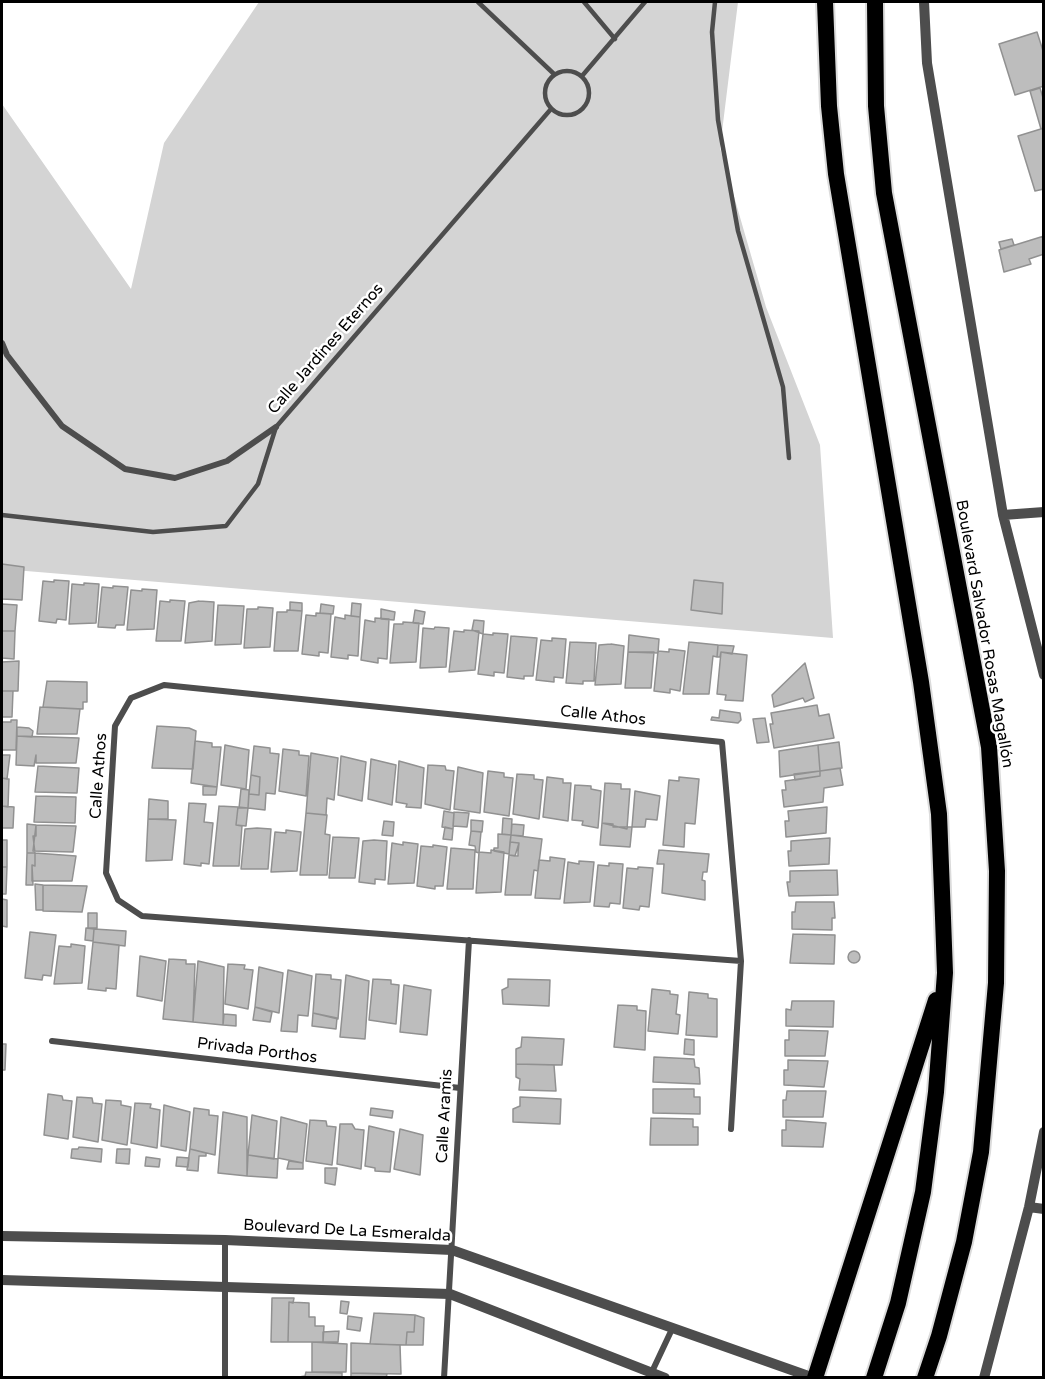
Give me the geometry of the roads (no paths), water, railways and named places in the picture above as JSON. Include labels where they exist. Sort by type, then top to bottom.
[{"type":"highway","points":[[825,2],[829,106],[836,174],[919,671],[939,814],[945,973],[936,1092],[922,1192],[898,1303],[874,1377]]},
{"type":"highway","name":"Boulevard Salvador Rosas Magallón","points":[[875,2],[876,106],[884,193],[989,747],[997,871],[996,983],[981,1152],[964,1242],[939,1336],[925,1377]]},
{"type":"highway","points":[[814,1377],[945,973]]},
{"type":"street","points":[[924,2],[927,63],[1003,515],[1044,675]]},
{"type":"street","name":"Calle Jardines Eternos","points":[[2,343],[7,355],[62,426],[125,469],[175,478],[227,461],[276,427]]},
{"type":"street","points":[[1003,515],[1044,512]]},
{"type":"street","name":"Calle Athos","points":[[731,1129],[741,961],[722,742],[164,685],[131,698],[115,726],[106,873],[118,900],[142,916],[741,961]]},
{"type":"street","name":"Calle Aramis","points":[[444,1377],[469,940]]},
{"type":"street","name":"Privada Porthos","points":[[52,1041],[460,1088]]},
{"type":"street","points":[[984,1377],[1029,1207],[1044,1132]]},
{"type":"street","points":[[1029,1207],[1044,1209]]},
{"type":"street","name":"Boulevard De La Esmeralda","points":[[2,1236],[225,1240],[452,1250],[814,1377]]},
{"type":"street","points":[[225,1240],[223,1285],[225,1377]]},
{"type":"street","points":[[2,1280],[223,1285],[450,1294],[651,1375],[665,1377]]},
{"type":"street","points":[[651,1375],[674,1326]]},
{"type":"lane","points":[[478,2],[554,74]]},
{"type":"lane","points":[[584,2],[615,39]]},
{"type":"lane","points":[[582,76],[645,2]]},
{"type":"lane","points":[[715,2],[712,32],[718,120],[738,231],[783,387],[789,458]]},
{"type":"lane","points":[[563,70],[573,71],[582,76],[589,95],[586,105],[570,115],[560,114],[551,109],[545,101],[544,91],[547,81],[554,74],[563,70]]},
{"type":"lane","name":"Calle Jardines Eternos","points":[[276,427],[551,109]]},
{"type":"lane","points":[[2,515],[153,532],[226,525],[258,484],[276,427]]}]
